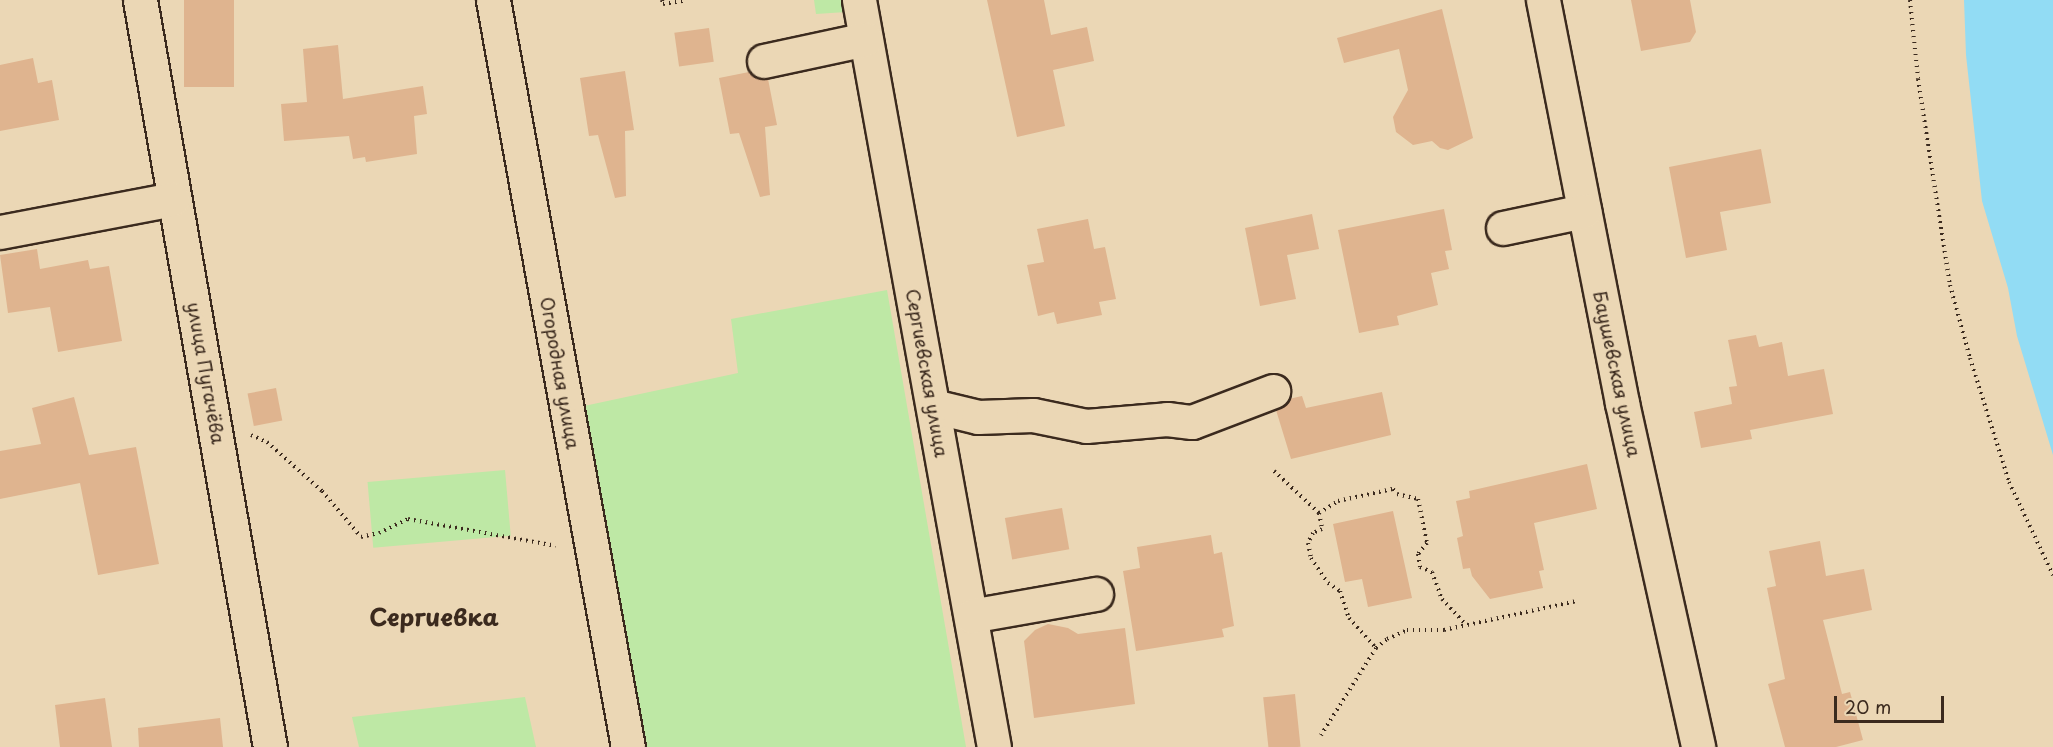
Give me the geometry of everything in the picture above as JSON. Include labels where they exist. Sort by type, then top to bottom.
[{"type":"street","name":"улица Пугачёва","points":[[140,0],[173,199],[215,419],[270,747]]},
{"type":"street","name":"Огородная улица","points":[[493,0],[628,747]]},
{"type":"street","name":"Сергиевская улица","points":[[859,0],[994,747]]},
{"type":"street","name":"Баушевская улица","points":[[1543,0],[1622,403],[1698,747]]},
{"type":"street","points":[[764,61],[866,39]]},
{"type":"street","points":[[0,232],[173,199]]},
{"type":"street","points":[[1503,228],[1584,211]]},
{"type":"street","points":[[933,406],[978,417],[1033,415],[1086,426],[1167,419],[1192,422],[1273,391]]},
{"type":"street","points":[[971,616],[1096,594]]},
{"type":"path","points":[[662,0],[663,4],[687,0]]},
{"type":"path","points":[[1910,0],[1918,79],[1950,285],[2009,482],[2053,575]]},
{"type":"path","points":[[215,419],[267,442],[322,491],[360,537],[379,533],[408,519],[506,538],[593,551]]},
{"type":"path","points":[[1274,471],[1318,513],[1322,529],[1313,533],[1308,543],[1311,558],[1328,583],[1340,591],[1349,618],[1376,648]]},
{"type":"path","points":[[1318,513],[1338,501],[1393,489],[1403,496],[1418,499],[1427,543],[1418,554],[1420,567],[1432,572],[1442,599],[1466,625]]},
{"type":"path","points":[[1321,735],[1376,648],[1387,639],[1407,630],[1444,630],[1577,600]]},
{"type":"green space","points":[[814,0],[845,0],[846,12],[816,14]]},
{"type":"green space","points":[[887,290],[966,747],[644,747],[584,406],[738,373],[731,319]]},
{"type":"green space","points":[[505,470],[511,536],[373,548],[368,482]]},
{"type":"green space","points":[[525,697],[536,747],[359,747],[352,717]]},
{"type":"water","points":[[1964,0],[2053,0],[2053,455],[2017,336],[2008,288],[1982,201],[1966,55]]},
{"type":"building","points":[[184,0],[234,0],[234,87],[184,87]]},
{"type":"building","points":[[987,0],[1044,0],[1051,35],[1087,27],[1094,61],[1053,70],[1065,126],[1017,137]]},
{"type":"building","points":[[1631,0],[1690,0],[1696,32],[1690,42],[1641,51]]},
{"type":"building","points":[[1442,9],[1473,138],[1448,150],[1440,148],[1432,141],[1413,145],[1396,132],[1393,117],[1408,90],[1399,49],[1344,63],[1337,38]]},
{"type":"building","points":[[709,28],[714,62],[679,67],[674,33]]},
{"type":"building","points":[[338,45],[343,99],[423,86],[427,114],[414,116],[417,154],[366,162],[365,157],[353,159],[349,136],[284,141],[281,104],[307,102],[303,49]]},
{"type":"building","points":[[33,58],[38,83],[52,80],[59,120],[0,131],[0,65]]},
{"type":"building","points":[[625,71],[634,130],[625,131],[626,196],[615,198],[598,135],[589,136],[580,78]]},
{"type":"building","points":[[749,72],[758,79],[768,79],[777,125],[765,127],[770,195],[760,197],[739,133],[730,134],[719,78]]},
{"type":"building","points":[[1761,149],[1771,203],[1720,212],[1727,250],[1686,258],[1669,167]]},
{"type":"building","points":[[1444,209],[1452,250],[1445,251],[1449,269],[1431,273],[1438,305],[1397,316],[1399,325],[1359,333],[1338,230]]},
{"type":"building","points":[[1312,214],[1319,249],[1287,255],[1296,299],[1260,306],[1245,228]]},
{"type":"building","points":[[1088,219],[1094,249],[1105,247],[1116,299],[1099,302],[1102,315],[1057,324],[1054,312],[1038,316],[1027,265],[1044,262],[1037,229]]},
{"type":"building","points":[[37,249],[40,269],[88,260],[90,269],[109,266],[122,341],[58,352],[50,307],[8,313],[0,255]]},
{"type":"building","points":[[1756,335],[1759,347],[1782,342],[1788,376],[1824,369],[1833,414],[1750,430],[1752,439],[1701,448],[1694,412],[1732,404],[1729,387],[1737,386],[1728,340]]},
{"type":"building","points":[[276,388],[282,420],[254,426],[248,394]]},
{"type":"building","points":[[1382,392],[1391,435],[1291,459],[1276,410],[1289,399],[1302,396],[1306,408]]},
{"type":"building","points":[[74,397],[89,455],[136,447],[159,564],[98,575],[80,483],[0,499],[0,451],[41,444],[32,408]]},
{"type":"building","points":[[1587,464],[1597,509],[1534,523],[1544,570],[1539,571],[1543,588],[1490,599],[1472,576],[1470,568],[1463,569],[1457,538],[1463,536],[1456,501],[1470,498],[1469,491]]},
{"type":"building","points":[[1062,508],[1069,549],[1012,559],[1005,518]]},
{"type":"building","points":[[1393,511],[1412,598],[1368,607],[1362,579],[1345,582],[1333,524]]},
{"type":"building","points":[[1211,535],[1214,554],[1222,552],[1234,626],[1222,629],[1224,637],[1136,651],[1123,571],[1140,568],[1137,547]]},
{"type":"building","points":[[1820,541],[1826,576],[1864,569],[1872,610],[1823,620],[1842,694],[1850,692],[1863,740],[1836,747],[1785,747],[1768,684],[1785,679],[1767,588],[1776,586],[1769,551]]},
{"type":"building","points":[[1048,624],[1068,628],[1078,634],[1125,628],[1135,704],[1034,718],[1024,641],[1035,630]]},
{"type":"building","points":[[1295,694],[1301,747],[1268,747],[1263,697]]},
{"type":"building","points":[[105,698],[112,747],[60,747],[55,705]]},
{"type":"building","points":[[220,718],[223,747],[139,747],[138,728]]},
{"type":"district","name":"Сергиевка","points":[[434,617]]}]
